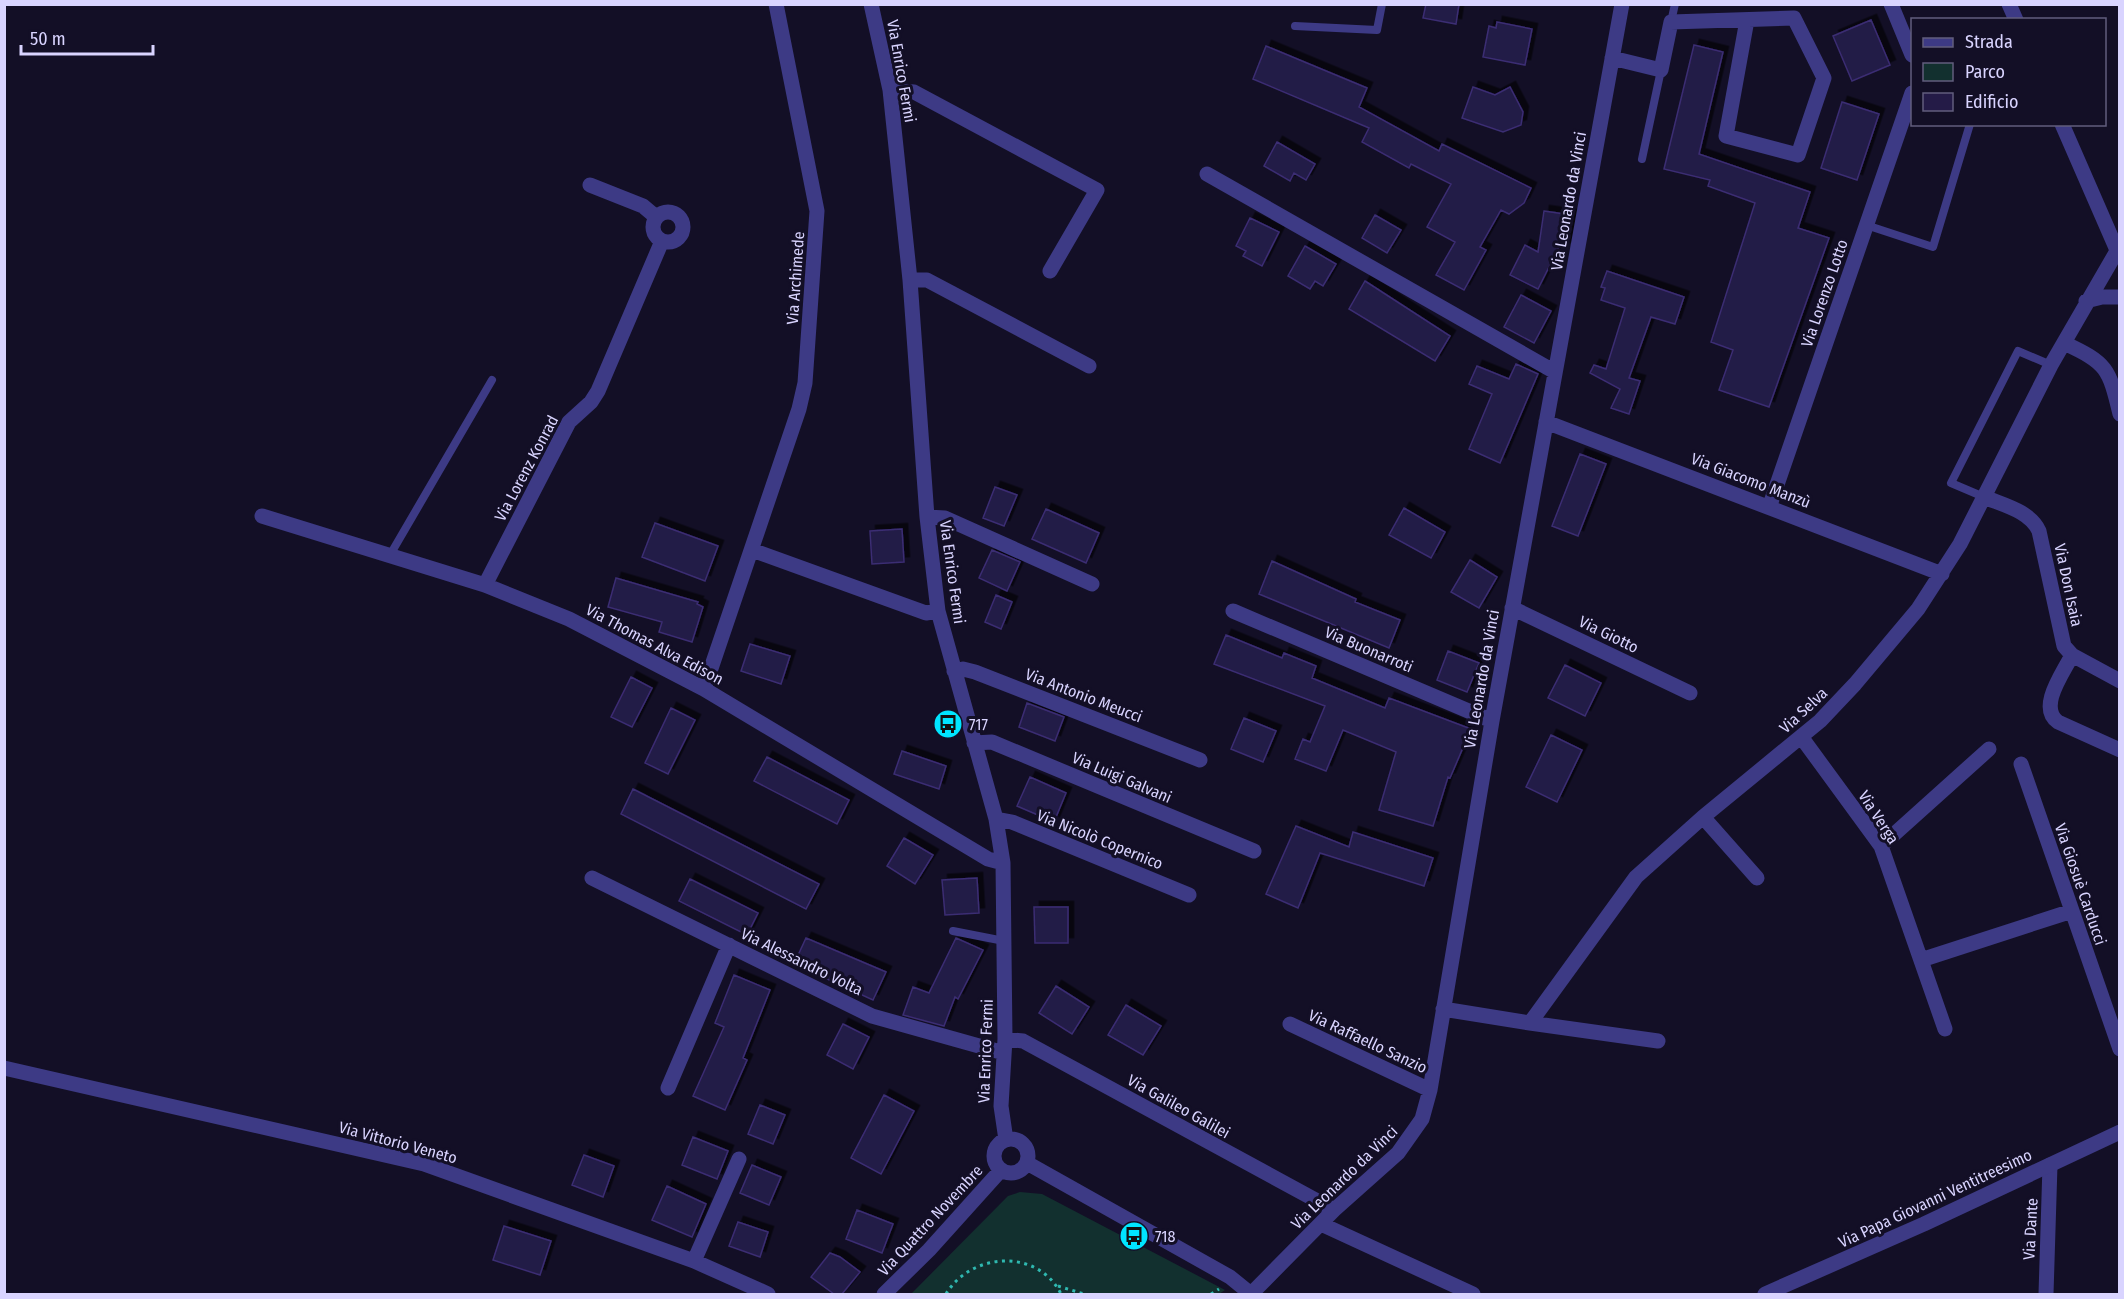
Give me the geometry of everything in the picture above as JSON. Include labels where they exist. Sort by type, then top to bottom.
[{"type":"street","name":"Via Archimede","points":[[704,689],[799,409],[805,383],[817,211],[776,4]]},
{"type":"street","name":"Via Enrico Fermi","points":[[871,4],[890,90],[910,280],[927,517],[938,611],[996,819],[1003,863],[1005,1046],[1001,1106],[1006,1140]]},
{"type":"street","name":"Via Leonardo da Vinci","points":[[1251,1294],[1334,1210],[1398,1153],[1422,1119],[1430,1089],[1492,721],[1622,4]]},
{"type":"street","points":[[1891,4],[1911,54]]},
{"type":"street","points":[[2009,4],[2015,18]]},
{"type":"street","points":[[1612,58],[1661,70],[1671,22],[1794,18],[1824,78],[1798,155],[1726,136],[1748,20]]},
{"type":"street","points":[[890,90],[914,92],[1097,190],[1050,272]]},
{"type":"street","name":"Via Lorenzo Lotto","points":[[1770,506],[1911,96]]},
{"type":"street","points":[[2063,126],[2117,246]]},
{"type":"street","points":[[1207,174],[1555,372]]},
{"type":"street","points":[[590,185],[643,206],[656,217]]},
{"type":"street","points":[[670,212],[677,214],[683,224],[683,229],[677,239],[662,241],[654,232],[656,217],[670,212]]},
{"type":"street","name":"Via Lorenz Konrad","points":[[485,585],[569,422],[591,402],[598,391],[662,241]]},
{"type":"street","name":"Via Selva","points":[[1530,1023],[1636,877],[1703,817],[1802,738],[1855,684],[1918,609],[1942,574],[2051,365],[2117,246]]},
{"type":"street","points":[[910,280],[927,280],[1089,366]]},
{"type":"street","points":[[2086,301],[2102,297],[2120,297]]},
{"type":"street","points":[[2064,343],[2090,355],[2104,367],[2111,380],[2120,414]]},
{"type":"street","name":"Via Giacomo Manzù","points":[[1546,422],[1770,506],[1942,574]]},
{"type":"street","name":"Via Don Isaia","points":[[1984,497],[2026,515],[2037,526],[2062,641],[2072,655]]},
{"type":"street","name":"Via Thomas Alva Edison","points":[[262,516],[485,585],[569,619],[704,689],[988,859],[1003,863]]},
{"type":"street","points":[[927,517],[945,518],[1092,584]]},
{"type":"street","points":[[752,550],[926,613],[938,611]]},
{"type":"street","name":"Via Giotto","points":[[1512,608],[1690,693]]},
{"type":"street","name":"Via Buonarroti","points":[[1233,611],[1492,721]]},
{"type":"street","points":[[2120,681],[2072,655],[2049,708],[2051,716],[2058,722],[2120,750]]},
{"type":"street","name":"Via Antonio Meucci","points":[[954,671],[975,672],[1200,760]]},
{"type":"street","name":"Via Verga","points":[[1802,738],[1881,846],[1944,1029]]},
{"type":"street","name":"Via Luigi Galvani","points":[[974,743],[992,742],[1254,851]]},
{"type":"street","points":[[1881,846],[1989,749]]},
{"type":"street","name":"Via Giosuè Carducci","points":[[2021,764],[2120,1049]]},
{"type":"street","points":[[1703,817],[1757,878]]},
{"type":"street","name":"Via Nicolò Copernico","points":[[996,819],[1012,822],[1189,895]]},
{"type":"street","name":"Via Alessandro Volta","points":[[592,878],[872,1016],[1005,1046]]},
{"type":"street","points":[[1921,960],[2072,911]]},
{"type":"street","points":[[668,1088],[729,945]]},
{"type":"street","points":[[1443,1009],[1658,1041]]},
{"type":"street","name":"Via Raffaello Sanzio","points":[[1290,1024],[1430,1089]]},
{"type":"street","name":"Via Galileo Galilei","points":[[1005,1046],[1023,1041],[1334,1210]]},
{"type":"street","name":"Via Vittorio Veneto","points":[[4,1068],[424,1164],[694,1261],[768,1294]]},
{"type":"street","name":"Via Papa Giovanni Ventitreesimo","points":[[1765,1294],[2120,1132]]},
{"type":"street","points":[[1006,1140],[1021,1143],[1028,1153],[1027,1162],[1022,1169],[1014,1173],[1001,1170],[995,1163],[995,1150],[1006,1140]]},
{"type":"street","points":[[694,1261],[738,1159]]},
{"type":"street","points":[[1027,1162],[1230,1277],[1251,1294]]},
{"type":"street","name":"Via Dante","points":[[2046,1294],[2050,1165]]},
{"type":"street","name":"Via Quattro Novembre","points":[[884,1294],[929,1250],[1001,1170]]},
{"type":"street","points":[[1321,1224],[1473,1294]]},
{"type":"lane","points":[[1296,26],[1377,30],[1382,4]]},
{"type":"lane","points":[[1671,22],[1675,4]]},
{"type":"lane","points":[[1642,159],[1661,70]]},
{"type":"lane","points":[[1866,225],[1933,247],[1969,126]]},
{"type":"lane","points":[[1984,497],[1951,483],[2018,351],[2051,365]]},
{"type":"lane","points":[[390,555],[492,380]]},
{"type":"lane","points":[[953,931],[1004,941]]},
{"type":"path","points":[[946,1294],[957,1278],[980,1266],[1006,1260],[1031,1265],[1065,1290],[1084,1294]]},
{"type":"path","points":[[1056,1285],[1060,1294]]},
{"type":"green space","points":[[1020,1192],[1042,1194],[1225,1290],[1219,1294],[911,1294],[1008,1196]]},
{"type":"building","points":[[1426,4],[1459,4],[1456,24],[1423,18]]},
{"type":"building","points":[[1871,20],[1890,65],[1852,81],[1833,36]]},
{"type":"building","points":[[1497,22],[1532,29],[1525,65],[1483,57],[1489,26],[1496,28]]},
{"type":"building","points":[[1694,45],[1723,52],[1699,154],[1810,192],[1798,228],[1829,238],[1769,407],[1719,390],[1733,350],[1711,342],[1755,203],[1708,186],[1710,180],[1664,169]]},
{"type":"building","points":[[1266,46],[1367,88],[1359,107],[1439,151],[1442,144],[1531,188],[1524,203],[1509,214],[1501,210],[1480,247],[1486,250],[1464,290],[1436,275],[1455,242],[1427,227],[1451,184],[1411,164],[1409,168],[1362,142],[1369,128],[1253,79]]},
{"type":"building","points":[[1473,87],[1495,95],[1510,87],[1523,112],[1521,125],[1503,132],[1462,118]]},
{"type":"building","points":[[1842,102],[1879,114],[1857,180],[1821,168]]},
{"type":"building","points":[[1277,142],[1315,164],[1306,180],[1294,173],[1290,181],[1264,166]]},
{"type":"building","points":[[1544,211],[1571,215],[1566,248],[1559,247],[1538,289],[1510,275],[1525,245],[1538,252]]},
{"type":"building","points":[[1375,215],[1401,230],[1387,253],[1362,238]]},
{"type":"building","points":[[1250,218],[1279,232],[1262,266],[1243,256],[1246,251],[1236,246]]},
{"type":"building","points":[[1305,246],[1336,264],[1323,286],[1315,281],[1310,289],[1288,276]]},
{"type":"building","points":[[1607,271],[1684,297],[1675,324],[1651,317],[1629,378],[1640,381],[1629,414],[1611,408],[1620,389],[1590,373],[1594,365],[1606,369],[1625,308],[1601,300],[1605,288],[1601,287]]},
{"type":"building","points":[[1365,281],[1450,336],[1435,361],[1349,309]]},
{"type":"building","points":[[1521,295],[1551,311],[1534,343],[1504,327]]},
{"type":"building","points":[[1516,364],[1538,374],[1500,463],[1469,449],[1492,394],[1469,384],[1477,366],[1509,379]]},
{"type":"building","points":[[1580,454],[1606,464],[1578,536],[1552,526]]},
{"type":"building","points":[[995,487],[1017,495],[1004,526],[983,518]]},
{"type":"building","points":[[1404,508],[1445,532],[1431,558],[1389,535]]},
{"type":"building","points":[[1046,509],[1099,533],[1086,563],[1032,539]]},
{"type":"building","points":[[655,523],[718,546],[705,581],[642,557]]},
{"type":"building","points":[[902,529],[904,562],[872,564],[870,531]]},
{"type":"building","points":[[992,550],[1020,562],[1007,591],[979,578]]},
{"type":"building","points":[[1470,560],[1497,577],[1479,608],[1451,592]]},
{"type":"building","points":[[1272,561],[1356,599],[1355,602],[1400,620],[1389,648],[1259,594]]},
{"type":"building","points":[[616,578],[698,602],[697,604],[703,607],[692,642],[659,632],[662,622],[608,607]]},
{"type":"building","points":[[996,595],[1012,602],[1001,629],[985,622]]},
{"type":"building","points":[[1226,635],[1282,658],[1284,653],[1316,666],[1312,678],[1385,708],[1389,698],[1471,729],[1450,778],[1448,777],[1433,826],[1379,810],[1396,752],[1343,730],[1326,771],[1295,759],[1303,739],[1310,742],[1325,706],[1214,664]]},
{"type":"building","points":[[750,644],[790,656],[781,684],[741,671]]},
{"type":"building","points":[[1448,651],[1479,663],[1467,692],[1437,680]]},
{"type":"building","points":[[1565,665],[1601,683],[1585,716],[1548,698]]},
{"type":"building","points":[[631,677],[652,688],[632,727],[611,717]]},
{"type":"building","points":[[1027,703],[1064,717],[1055,741],[1019,727]]},
{"type":"building","points":[[671,708],[695,720],[668,774],[645,763]]},
{"type":"building","points":[[1244,718],[1276,731],[1263,762],[1231,749]]},
{"type":"building","points":[[1551,735],[1582,750],[1557,802],[1526,787]]},
{"type":"building","points":[[902,751],[946,766],[939,789],[894,774]]},
{"type":"building","points":[[767,757],[849,800],[837,824],[754,781]]},
{"type":"building","points":[[1030,777],[1066,793],[1054,822],[1017,806]]},
{"type":"building","points":[[633,789],[819,884],[806,909],[621,814]]},
{"type":"building","points":[[1296,826],[1349,847],[1353,832],[1433,858],[1424,886],[1320,853],[1298,908],[1266,894]]},
{"type":"building","points":[[904,838],[933,855],[915,884],[887,866]]},
{"type":"building","points":[[977,878],[979,913],[945,915],[942,880]]},
{"type":"building","points":[[690,879],[758,913],[747,935],[679,901]]},
{"type":"building","points":[[1034,907],[1068,907],[1068,943],[1035,943]]},
{"type":"building","points":[[806,938],[886,972],[873,1000],[794,964]]},
{"type":"building","points":[[956,938],[983,950],[958,999],[955,997],[944,1026],[903,1015],[913,987],[929,993]]},
{"type":"building","points":[[734,975],[770,990],[743,1058],[747,1060],[725,1110],[693,1096],[724,1027],[715,1023]]},
{"type":"building","points":[[1056,986],[1089,1007],[1072,1034],[1039,1013]]},
{"type":"building","points":[[1126,1005],[1161,1026],[1143,1055],[1108,1035]]},
{"type":"building","points":[[843,1024],[869,1037],[853,1069],[827,1055]]},
{"type":"building","points":[[884,1095],[914,1111],[881,1174],[851,1158]]},
{"type":"building","points":[[760,1105],[785,1115],[773,1144],[748,1134]]},
{"type":"building","points":[[693,1137],[728,1151],[717,1179],[682,1165]]},
{"type":"building","points":[[584,1155],[614,1166],[603,1197],[572,1185]]},
{"type":"building","points":[[752,1165],[781,1177],[769,1205],[740,1193]]},
{"type":"building","points":[[667,1186],[706,1204],[692,1237],[652,1220]]},
{"type":"building","points":[[857,1210],[893,1224],[882,1253],[846,1239]]},
{"type":"building","points":[[738,1222],[768,1232],[760,1257],[729,1246]]},
{"type":"building","points":[[504,1226],[551,1241],[540,1275],[493,1260]]},
{"type":"building","points":[[830,1253],[840,1257],[860,1272],[842,1294],[834,1294],[811,1277]]},
{"type":"place","name":"717","points":[[948,724]]},
{"type":"place","name":"718","points":[[1134,1236]]}]
